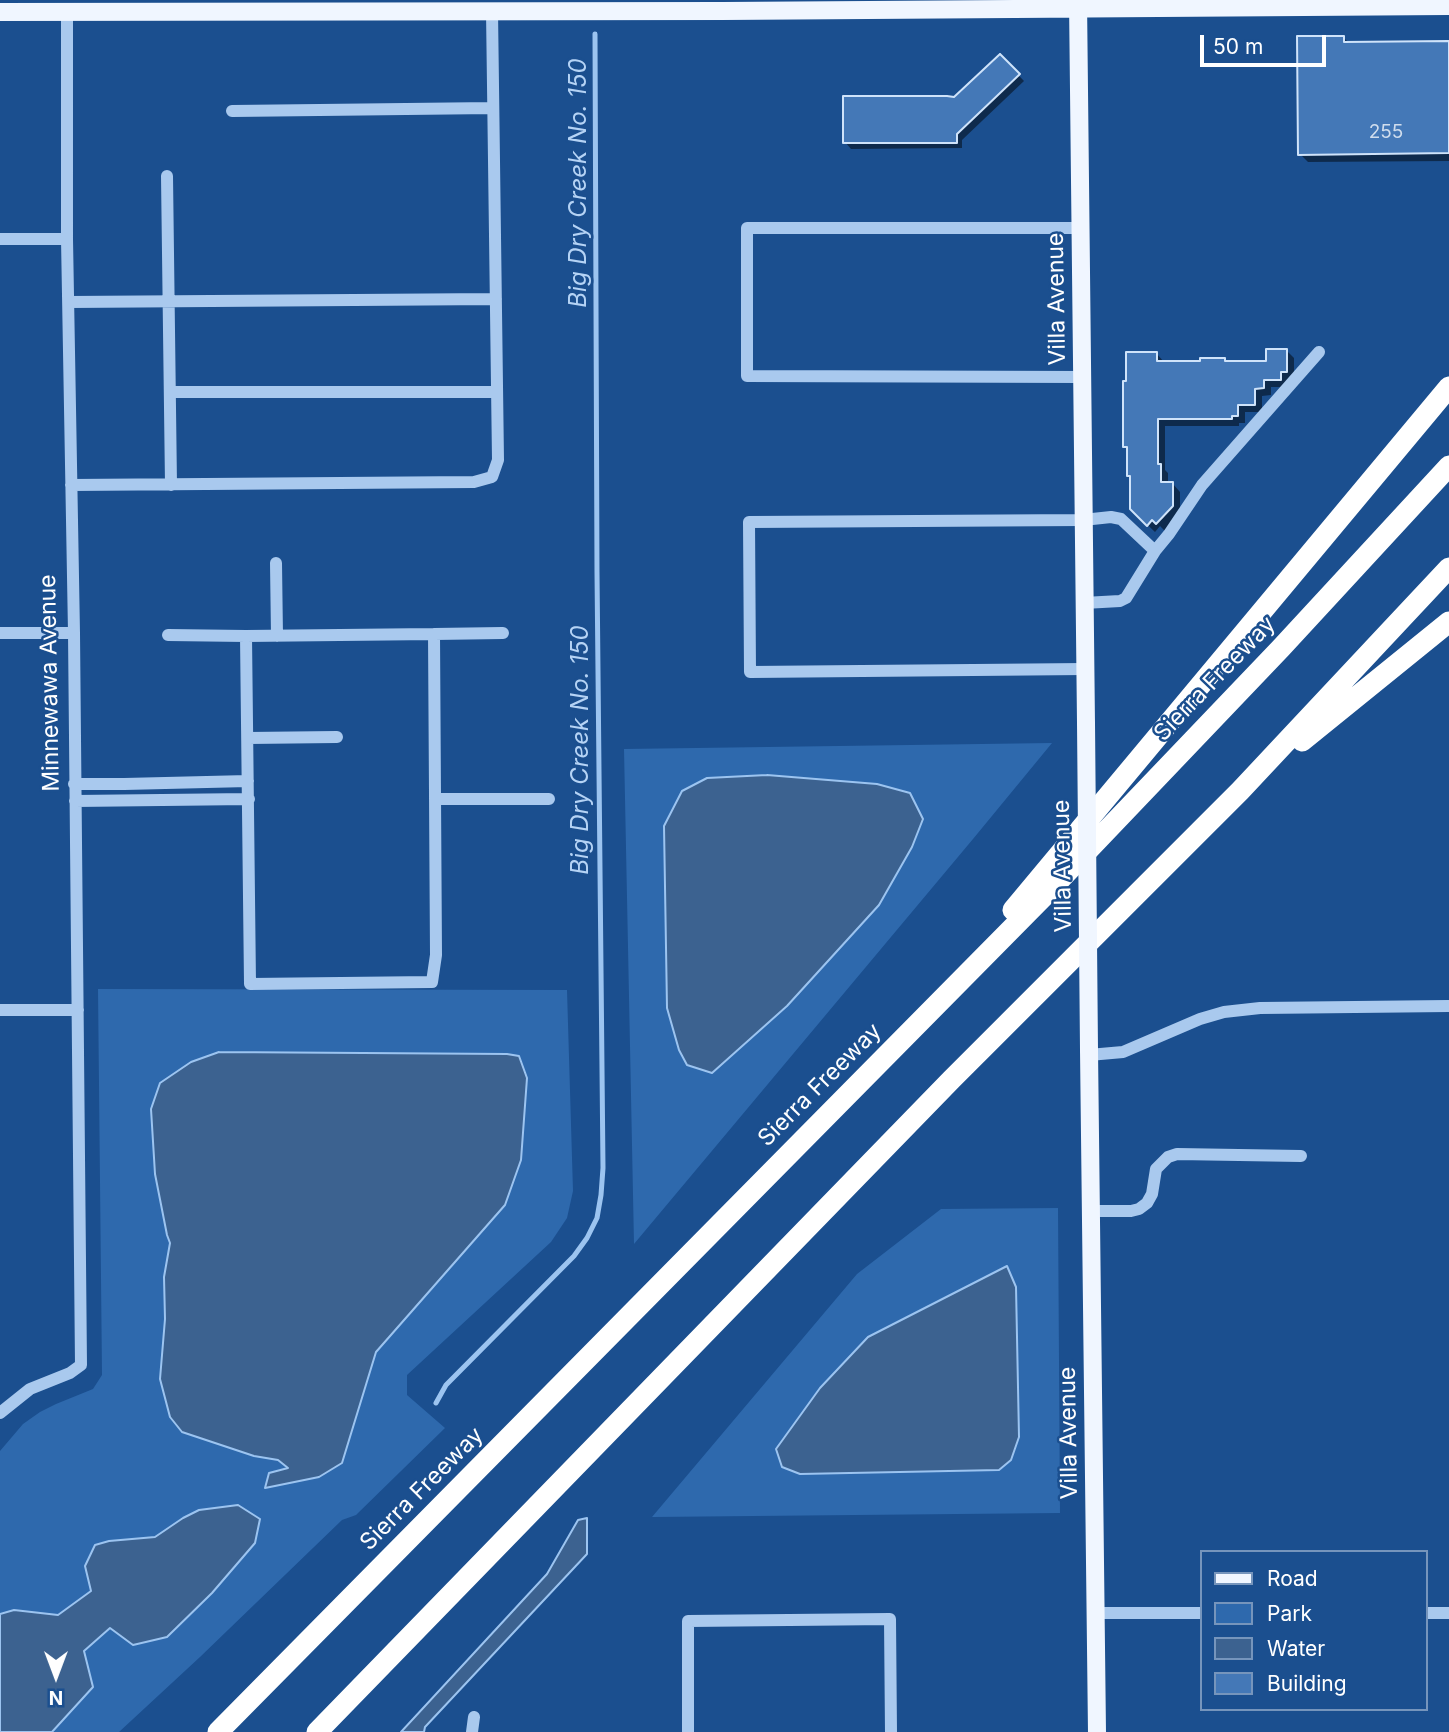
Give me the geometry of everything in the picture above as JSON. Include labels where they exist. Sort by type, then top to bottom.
[{"type":"highway","points":[[919,1022],[1449,387]]},
{"type":"highway","name":"Sierra Freeway","points":[[218,1732],[1048,892],[1281,648],[1449,466]]},
{"type":"highway","points":[[317,1732],[941,1090],[1240,790],[1449,568]]},
{"type":"highway","points":[[1240,790],[1449,622]]},
{"type":"main road","points":[[178,12],[223,0]]},
{"type":"main road","points":[[1359,7],[1393,0]]},
{"type":"main road","points":[[0,12],[67,6],[178,12],[496,5],[736,11],[1078,5],[1449,6]]},
{"type":"main road","name":"Villa Avenue","points":[[1078,5],[1097,1732]]},
{"type":"street","points":[[71,485],[474,482],[492,477],[498,460],[493,108],[496,5]]},
{"type":"street","name":"Minnewawa Avenue","points":[[0,1413],[30,1389],[70,1373],[81,1365],[74,633],[67,239],[67,6]]},
{"type":"street","points":[[232,111],[493,108]]},
{"type":"street","points":[[167,176],[171,485]]},
{"type":"street","points":[[1080,228],[747,228],[747,376],[1082,377]]},
{"type":"street","points":[[0,239],[67,239]]},
{"type":"street","points":[[69,302],[496,299]]},
{"type":"street","points":[[1084,603],[1120,601],[1126,598],[1155,551],[1202,485],[1320,352]]},
{"type":"street","points":[[170,392],[497,392]]},
{"type":"street","points":[[1085,669],[750,672],[749,522],[1083,520],[1111,517],[1121,519],[1155,551]]},
{"type":"street","points":[[276,563],[277,636]]},
{"type":"street","points":[[0,633],[74,633]]},
{"type":"street","points":[[168,635],[503,633]]},
{"type":"street","points":[[246,636],[250,984],[263,984],[432,982],[436,955],[434,634]]},
{"type":"street","points":[[247,738],[337,737]]},
{"type":"street","points":[[74,784],[248,781]]},
{"type":"street","points":[[159,783],[159,800]]},
{"type":"street","points":[[75,801],[249,799]]},
{"type":"street","points":[[435,799],[549,799]]},
{"type":"street","points":[[1089,1052],[1123,1052],[1200,1019],[1224,1012],[1260,1008],[1449,1006]]},
{"type":"street","points":[[0,1010],[78,1010]]},
{"type":"street","points":[[1090,1211],[1139,1209],[1147,1203],[1152,1194],[1156,1169],[1168,1157],[1177,1154],[1301,1156]]},
{"type":"street","points":[[1096,1613],[1200,1613]]},
{"type":"street","points":[[1428,1613],[1449,1613]]},
{"type":"street","points":[[688,1732],[688,1621],[890,1619],[891,1732]]},
{"type":"street","points":[[472,1732],[474,1717]]},
{"type":"green space","points":[[1052,743],[973,839],[634,1244],[624,749]]},
{"type":"green space","points":[[98,989],[567,990],[573,1191],[567,1218],[551,1242],[407,1375],[407,1395],[445,1428],[356,1515],[342,1520],[119,1732],[0,1732],[0,1451],[23,1424],[56,1404],[93,1389],[102,1375]]},
{"type":"green space","points":[[1058,1208],[1060,1513],[652,1517],[857,1274],[941,1209]]},
{"type":"water","points":[[767,775],[877,784],[910,793],[923,819],[912,847],[879,905],[787,1006],[712,1073],[687,1065],[679,1050],[667,1008],[664,826],[682,791],[707,778]]},
{"type":"water","points":[[219,1052],[507,1054],[519,1056],[527,1078],[521,1160],[505,1205],[376,1352],[342,1463],[319,1477],[265,1488],[269,1473],[288,1468],[278,1460],[254,1456],[182,1432],[170,1417],[160,1379],[165,1319],[164,1277],[170,1243],[155,1174],[151,1109],[160,1083],[191,1062]]},
{"type":"water","points":[[1007,1266],[1016,1287],[1019,1437],[1011,1460],[999,1470],[800,1474],[782,1467],[776,1449],[820,1388],[868,1337]]},
{"type":"water","points":[[238,1505],[260,1519],[255,1543],[212,1593],[167,1637],[133,1645],[110,1628],[84,1651],[93,1687],[52,1732],[0,1732],[0,1614],[14,1610],[58,1615],[91,1591],[85,1566],[95,1545],[109,1541],[155,1537],[199,1510]]},
{"type":"water","points":[[587,1518],[587,1554],[425,1727],[424,1732],[401,1732],[547,1574],[578,1520]]},
{"type":"building","points":[[1297,36],[1344,36],[1344,42],[1449,41],[1449,153],[1298,155]]},
{"type":"building","points":[[1000,54],[1020,74],[957,134],[957,143],[843,143],[843,96],[954,97]]},
{"type":"building","points":[[1266,349],[1287,349],[1287,372],[1281,372],[1281,380],[1264,380],[1264,388],[1255,389],[1255,405],[1238,405],[1238,416],[1232,416],[1232,419],[1158,419],[1158,464],[1161,464],[1161,482],[1173,482],[1173,506],[1156,524],[1152,520],[1147,526],[1130,509],[1127,447],[1123,447],[1126,352],[1157,352],[1157,361],[1225,358],[1225,361],[1266,361]]},
{"type":"waterway","name":"Big Dry Creek No. 150","points":[[436,1403],[446,1385],[574,1256],[597,1218],[601,1195],[603,1168],[595,34]]}]
